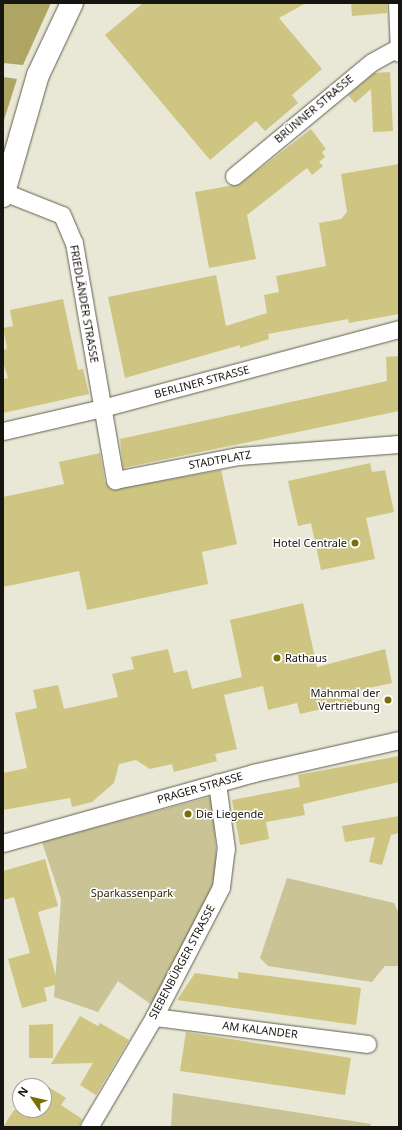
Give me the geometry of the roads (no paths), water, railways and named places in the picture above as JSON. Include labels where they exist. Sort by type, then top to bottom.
[{"type":"street","points":[[4,194],[38,75],[72,3]]},
{"type":"street","points":[[397,3],[399,49]]},
{"type":"street","name":"BRÜNNER STRASSE","points":[[234,176],[372,62],[399,49]]},
{"type":"street","name":"FRIEDLÄNDER STRASSE","points":[[4,194],[62,215],[74,243],[102,408]]},
{"type":"street","name":"BERLINER STRASSE","points":[[3,431],[102,408],[399,329]]},
{"type":"street","name":"STADTPLATZ","points":[[102,408],[115,480],[239,456],[399,444]]},
{"type":"street","name":"PRAGER STRASSE","points":[[3,843],[216,783],[399,740]]},
{"type":"street","name":"SIEBENBÜRGER STRASSE","points":[[89,1127],[154,1017],[208,914],[226,869],[216,783]]},
{"type":"street","name":"AM KALANDER","points":[[154,1017],[367,1044]]},
{"type":"place","name":"Hotel Centrale","points":[[355,543]]},
{"type":"place","name":"Rathaus","points":[[277,658]]},
{"type":"place","name":"Mahnmal der Vertriebung","points":[[388,700]]},
{"type":"place","name":"Die Liegende","points":[[188,814]]},
{"type":"park label","name":"Sparkassenpark","points":[[132,893]]}]
